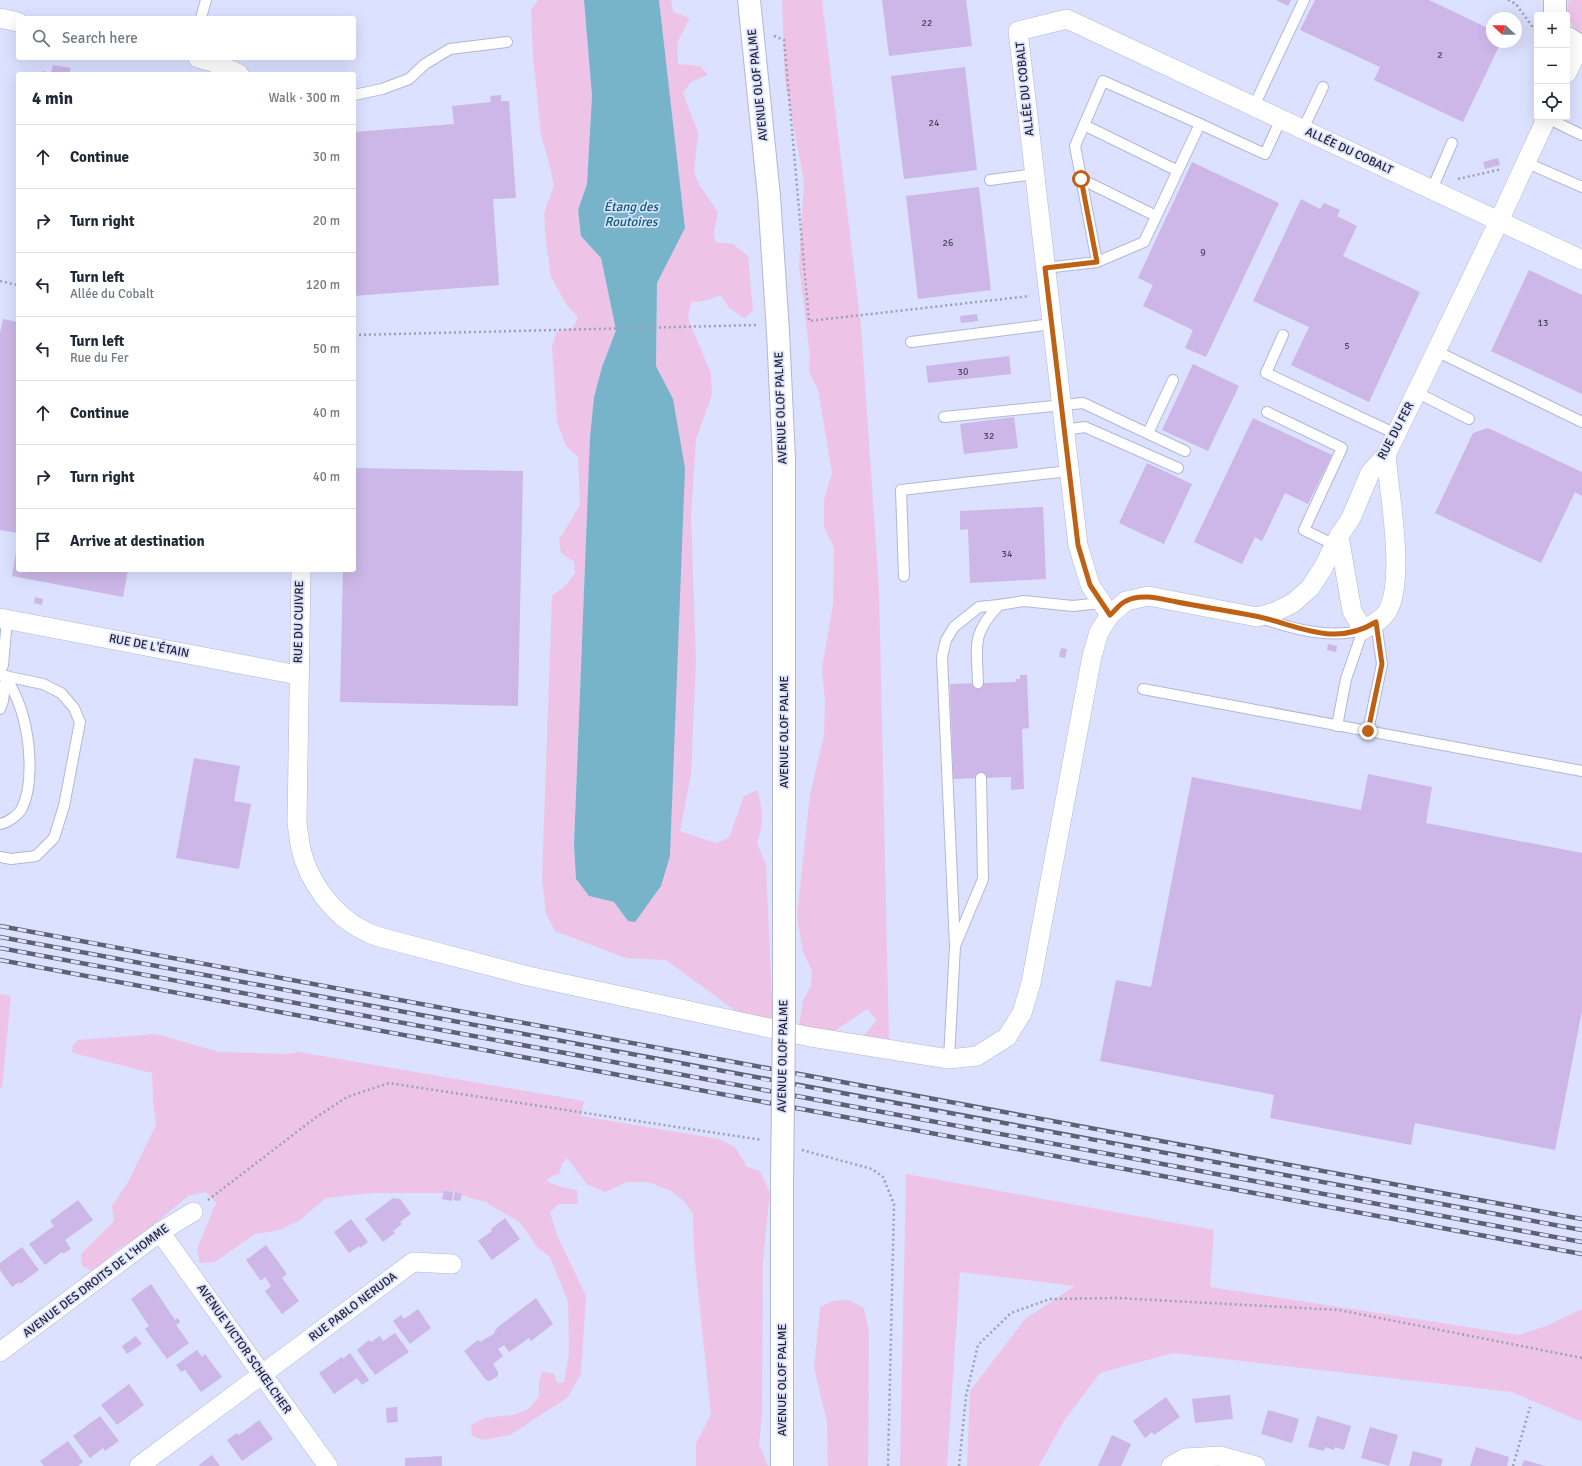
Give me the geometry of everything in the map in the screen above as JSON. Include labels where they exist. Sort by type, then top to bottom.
[{"type":"main road","name":"AVENUE OLOF PALME","points":[[749,0],[769,203],[778,332],[784,459],[782,1466]]},
{"type":"main road","points":[[1555,0],[1555,12]]},
{"type":"street","points":[[0,18],[16,22]]},
{"type":"street","name":"ALLÉE DU COBALT","points":[[1106,609],[1090,585],[1078,545],[1018,31],[1067,19],[1582,260]]},
{"type":"street","points":[[1570,63],[1576,44]]},
{"type":"street","points":[[204,60],[235,72]]},
{"type":"street","name":"RUE DU FER","points":[[949,1059],[977,1056],[1007,1038],[1022,1013],[1031,983],[1092,656],[1106,609],[1126,601],[1148,596],[1257,616],[1275,612],[1293,603],[1310,588],[1351,518],[1370,473],[1386,455],[1546,120]]},
{"type":"street","points":[[1337,540],[1352,611],[1369,626],[1387,613],[1392,601],[1396,582],[1397,561],[1386,455]]},
{"type":"street","name":"RUE DU CUIVRE","points":[[301,572],[298,675],[300,741],[297,822],[301,850],[309,872],[320,892],[337,911],[363,931],[383,938],[528,976],[811,1037],[949,1059]]},
{"type":"street","name":"RUE DE L'ÉTAIN","points":[[4,619],[298,675]]},
{"type":"street","name":"AVENUE DES DROITS DE L'HOMME","points":[[0,1352],[160,1232],[193,1212]]},
{"type":"street","name":"AVENUE VICTOR SCHŒLCHER","points":[[160,1232],[328,1466]]},
{"type":"street","name":"RUE PABLO NERUDA","points":[[140,1466],[413,1262],[452,1264]]},
{"type":"street","points":[[1171,1466],[1185,1458],[1220,1456],[1256,1466]]},
{"type":"lane","points":[[202,16],[206,0]]},
{"type":"lane","points":[[1254,106],[1304,0]]},
{"type":"lane","points":[[356,95],[382,89],[408,79],[425,64],[450,49],[507,42]]},
{"type":"lane","points":[[1097,262],[1074,146],[1103,81],[1265,154],[1281,118]]},
{"type":"lane","points":[[1303,129],[1323,88]]},
{"type":"lane","points":[[1551,120],[1582,135]]},
{"type":"lane","points":[[1045,268],[1097,262],[1144,242],[1200,124]]},
{"type":"lane","points":[[1084,126],[1178,171]]},
{"type":"lane","points":[[1432,189],[1452,143]]},
{"type":"lane","points":[[1522,168],[1582,187]]},
{"type":"lane","points":[[990,180],[1035,174]]},
{"type":"lane","points":[[1081,179],[1156,216]]},
{"type":"lane","points":[[910,342],[1052,324]]},
{"type":"lane","points":[[1283,336],[1266,373],[1396,434]]},
{"type":"lane","points":[[1436,351],[1582,422]]},
{"type":"lane","points":[[1148,433],[1173,380]]},
{"type":"lane","points":[[1416,392],[1469,418]]},
{"type":"lane","points":[[944,417],[1046,405],[1083,403],[1185,451]]},
{"type":"lane","points":[[1267,412],[1342,448],[1304,530],[1337,540]]},
{"type":"lane","points":[[1064,430],[1085,427],[1178,468]]},
{"type":"lane","points":[[904,576],[901,490],[1069,471]]},
{"type":"lane","points":[[949,1059],[955,946],[942,657],[946,640],[954,627],[979,607],[1024,601],[1106,609]]},
{"type":"lane","points":[[978,683],[977,640],[981,628],[999,605]]},
{"type":"lane","points":[[1257,616],[1283,625],[1327,634],[1347,634],[1369,626]]},
{"type":"lane","points":[[0,709],[3,701],[2,674],[4,619]]},
{"type":"lane","points":[[1337,726],[1346,679],[1369,626]]},
{"type":"lane","points":[[1368,731],[1382,664],[1369,626]]},
{"type":"lane","points":[[0,824],[5,823],[22,810],[27,790],[29,753],[22,713],[2,674]]},
{"type":"lane","points":[[0,857],[11,859],[36,856],[54,838],[64,806],[80,722],[74,708],[61,693],[43,684],[2,674]]},
{"type":"lane","points":[[1143,690],[1582,771]]},
{"type":"lane","points":[[955,946],[982,879],[981,778]]},
{"type":"path","points":[[1508,0],[1516,4],[1534,29]]},
{"type":"path","points":[[768,33],[784,40],[809,321],[1048,294]]},
{"type":"path","points":[[1440,169],[1460,180],[1502,169],[1522,168]]},
{"type":"path","points":[[0,282],[16,285]]},
{"type":"path","points":[[356,335],[759,325]]},
{"type":"path","points":[[193,1212],[314,1118],[347,1097],[389,1083],[766,1141]]},
{"type":"path","points":[[798,1148],[872,1169],[883,1177],[894,1204],[888,1466]]},
{"type":"path","points":[[959,1466],[966,1396],[978,1345],[1011,1313],[1050,1299],[1118,1298],[1339,1310],[1582,1358]]},
{"type":"path","points":[[1513,1466],[1530,1407]]},
{"type":"shaded area","points":[[538,0],[584,0],[592,96],[587,184],[578,210],[581,236],[601,258],[616,330],[602,367],[594,397],[590,437],[574,845],[576,879],[589,896],[614,902],[628,921],[670,856],[673,765],[673,399],[656,366],[657,283],[685,228],[659,0],[671,0],[673,12],[690,18],[677,43],[678,64],[700,66],[708,75],[691,82],[683,93],[698,133],[694,172],[700,186],[718,212],[714,232],[715,242],[733,244],[748,256],[753,311],[744,318],[729,308],[721,295],[704,301],[691,302],[688,318],[711,374],[712,395],[696,439],[691,516],[696,661],[691,774],[680,831],[716,843],[729,838],[744,796],[757,790],[761,803],[762,823],[757,843],[766,864],[773,1022],[744,1017],[666,960],[626,958],[555,931],[546,914],[542,878],[552,596],[567,584],[575,573],[574,562],[561,553],[559,540],[580,505],[578,457],[566,446],[557,422],[552,345],[557,332],[574,327],[578,317],[566,304],[551,277],[546,242],[544,213],[554,186],[541,135],[533,57],[531,10]]},
{"type":"shaded area","points":[[782,0],[822,0],[861,326],[879,588],[889,1042],[863,1037],[877,1020],[867,1009],[832,1033],[799,1027],[803,1001],[811,986],[812,971],[803,952],[797,916],[810,795],[824,735],[825,703],[822,668],[833,605],[834,548],[824,527],[824,500],[832,473],[818,389],[809,372],[810,356],[799,266],[804,182],[785,81]]},
{"type":"shaded area","points":[[1569,0],[1582,0],[1582,35],[1578,32],[1570,20],[1570,12],[1567,12],[1567,10]]},
{"type":"shaded area","points":[[0,994],[11,996],[2,1088],[0,1088]]},
{"type":"shaded area","points":[[156,1034],[219,1052],[285,1054],[299,1052],[584,1101],[581,1116],[719,1139],[735,1147],[747,1167],[760,1171],[770,1193],[763,1260],[762,1414],[759,1444],[768,1466],[696,1466],[696,1443],[711,1415],[694,1252],[693,1214],[684,1201],[671,1191],[648,1182],[627,1182],[605,1192],[587,1184],[567,1158],[562,1164],[559,1174],[552,1176],[546,1181],[561,1187],[577,1190],[578,1204],[559,1204],[550,1212],[557,1235],[586,1296],[581,1374],[567,1398],[510,1435],[483,1440],[472,1436],[471,1425],[484,1418],[512,1415],[529,1409],[539,1396],[539,1383],[542,1371],[554,1374],[557,1383],[564,1382],[569,1353],[568,1301],[550,1257],[536,1246],[521,1223],[485,1202],[454,1193],[372,1193],[326,1198],[300,1220],[279,1230],[255,1234],[215,1262],[200,1263],[197,1249],[216,1203],[206,1192],[188,1196],[140,1236],[115,1251],[95,1272],[82,1266],[81,1254],[114,1221],[112,1206],[128,1182],[156,1125],[152,1073],[77,1054],[72,1052],[73,1045],[78,1040]]},
{"type":"shaded area","points":[[906,1174],[1214,1230],[1210,1287],[1519,1335],[1546,1326],[1582,1309],[1582,1422],[1512,1392],[1173,1353],[1100,1373],[1064,1421],[1039,1466],[967,1466],[970,1391],[1025,1319],[1075,1286],[960,1272],[947,1466],[900,1466]]},
{"type":"shaded area","points":[[849,1300],[864,1308],[869,1332],[868,1466],[828,1466],[827,1422],[814,1368],[820,1307],[832,1301]]},
{"type":"water","name":"Étang des Routoires","points":[[584,0],[659,0],[685,228],[657,283],[656,366],[673,399],[685,468],[670,856],[661,886],[635,922],[628,921],[614,902],[589,896],[576,879],[574,845],[590,437],[594,397],[602,367],[616,330],[601,258],[581,236],[578,210],[587,184],[592,96]]},
{"type":"building","points":[[882,0],[966,0],[972,46],[889,56]]},
{"type":"building","points":[[1276,0],[1291,0],[1288,6]]},
{"type":"building","points":[[1315,0],[1429,0],[1486,27],[1486,48],[1498,48],[1463,122],[1374,80],[1380,67],[1300,30]]},
{"type":"building","points":[[53,65],[71,68],[70,72],[51,72]]},
{"type":"building","points":[[965,67],[977,170],[904,179],[891,76]]},
{"type":"building","points":[[501,95],[501,101],[509,101],[516,198],[493,199],[499,285],[356,296],[356,132],[454,124],[452,106],[491,102],[490,96]]},
{"type":"building","points":[[1498,158],[1500,165],[1485,169],[1483,162]]},
{"type":"building","points":[[1192,162],[1279,203],[1206,357],[1185,348],[1193,330],[1143,306],[1153,285],[1138,278]]},
{"type":"building","points":[[979,187],[991,290],[918,299],[906,196]]},
{"type":"building","points":[[1301,199],[1320,209],[1324,203],[1340,210],[1337,216],[1357,226],[1343,256],[1420,292],[1369,402],[1291,365],[1309,327],[1253,301]]},
{"type":"building","points":[[1529,270],[1582,295],[1582,394],[1491,351]]},
{"type":"building","points":[[977,314],[978,321],[961,323],[960,316]]},
{"type":"building","points":[[3,319],[16,322],[16,533],[0,530],[0,333]]},
{"type":"building","points":[[1009,356],[1011,374],[928,383],[926,366]]},
{"type":"building","points":[[1193,364],[1239,386],[1208,451],[1162,430]]},
{"type":"building","points":[[1014,417],[1018,448],[964,454],[960,424]]},
{"type":"building","points":[[1253,418],[1332,455],[1308,504],[1285,493],[1262,541],[1255,537],[1242,564],[1194,542]]},
{"type":"building","points":[[1488,428],[1582,472],[1582,496],[1575,492],[1541,563],[1435,513],[1473,433]]},
{"type":"building","points":[[1147,463],[1192,484],[1164,544],[1119,523]]},
{"type":"building","points":[[356,468],[523,471],[518,706],[340,702],[343,572],[356,572]]},
{"type":"building","points":[[1043,507],[1046,579],[970,583],[968,529],[960,530],[960,511]]},
{"type":"building","points":[[16,553],[16,572],[128,572],[123,597],[12,576]]},
{"type":"building","points":[[35,597],[43,599],[42,605],[34,603]]},
{"type":"building","points":[[1328,644],[1337,646],[1336,652],[1327,650]]},
{"type":"building","points":[[1061,648],[1067,649],[1065,658],[1059,657]]},
{"type":"building","points":[[1020,675],[1027,675],[1029,728],[1022,729],[1024,789],[1011,790],[1011,777],[953,779],[950,684],[1016,682],[1016,679],[1020,679]]},
{"type":"building","points":[[194,758],[240,766],[234,801],[251,804],[239,869],[176,858]]},
{"type":"building","points":[[1368,774],[1432,787],[1426,823],[1582,853],[1582,1011],[1555,1150],[1415,1123],[1411,1145],[1270,1118],[1274,1095],[1100,1061],[1116,980],[1151,987],[1192,777],[1361,810]]},
{"type":"building","points":[[444,1191],[453,1192],[452,1201],[442,1199]]},
{"type":"building","points":[[455,1192],[462,1194],[460,1201],[453,1200]]},
{"type":"building","points":[[393,1198],[400,1199],[411,1214],[400,1222],[402,1224],[393,1231],[395,1233],[383,1242],[365,1219]]},
{"type":"building","points":[[78,1200],[93,1220],[65,1240],[71,1249],[63,1254],[62,1252],[45,1265],[29,1244],[54,1226],[50,1221]]},
{"type":"building","points":[[505,1218],[520,1239],[492,1260],[478,1241],[492,1231],[491,1229]]},
{"type":"building","points":[[351,1219],[368,1242],[349,1253],[334,1232]]},
{"type":"building","points":[[266,1245],[287,1274],[282,1278],[299,1301],[282,1314],[265,1291],[271,1286],[265,1277],[261,1281],[246,1260]]},
{"type":"building","points":[[22,1247],[39,1270],[20,1284],[19,1282],[12,1287],[0,1270],[0,1263]]},
{"type":"building","points":[[151,1284],[175,1320],[178,1318],[180,1322],[176,1325],[189,1343],[167,1359],[145,1329],[149,1326],[131,1299]]},
{"type":"building","points":[[536,1298],[553,1324],[531,1341],[529,1338],[509,1352],[504,1345],[498,1349],[503,1356],[493,1364],[498,1372],[498,1376],[490,1381],[486,1380],[464,1351],[478,1340],[480,1342],[495,1333],[494,1332],[498,1327]]},
{"type":"building","points":[[418,1309],[431,1328],[410,1344],[393,1321],[401,1315],[404,1319]]},
{"type":"building","points":[[395,1333],[409,1352],[375,1375],[357,1350],[369,1340],[371,1342],[380,1336],[383,1341]]},
{"type":"building","points":[[136,1336],[142,1344],[127,1354],[122,1346]]},
{"type":"building","points":[[197,1350],[202,1357],[205,1354],[222,1377],[201,1392],[185,1370],[181,1372],[176,1365]]},
{"type":"building","points":[[350,1353],[369,1380],[362,1385],[357,1378],[334,1394],[319,1373],[342,1357],[343,1359]]},
{"type":"building","points":[[129,1384],[144,1405],[117,1425],[101,1405]]},
{"type":"building","points":[[1230,1395],[1233,1419],[1195,1423],[1192,1399]]},
{"type":"building","points":[[1166,1397],[1180,1417],[1154,1435],[1152,1432],[1145,1438],[1133,1421]]},
{"type":"building","points":[[397,1407],[398,1422],[387,1423],[386,1408]]},
{"type":"building","points":[[1268,1410],[1299,1419],[1292,1443],[1261,1434]]},
{"type":"building","points":[[100,1416],[119,1441],[105,1451],[103,1448],[90,1458],[73,1436]]},
{"type":"building","points":[[1317,1416],[1351,1426],[1344,1450],[1335,1447],[1334,1450],[1325,1447],[1324,1451],[1308,1447]]},
{"type":"building","points":[[259,1420],[273,1439],[242,1461],[227,1440],[237,1433],[239,1435]]},
{"type":"building","points":[[1370,1427],[1398,1435],[1389,1466],[1361,1458]]},
{"type":"building","points":[[1112,1435],[1131,1444],[1121,1466],[1098,1466]]},
{"type":"building","points":[[68,1441],[83,1462],[78,1466],[44,1466],[40,1461]]},
{"type":"building","points":[[1476,1447],[1509,1457],[1507,1466],[1470,1466]]},
{"type":"building","points":[[1413,1451],[1443,1459],[1441,1466],[1409,1466]]},
{"type":"building","points":[[212,1455],[220,1466],[199,1466],[200,1464]]},
{"type":"building","points":[[442,1456],[442,1466],[405,1466],[405,1458]]},
{"type":"building","points":[[1524,1460],[1545,1466],[1522,1466]]},
{"type":"railway","points":[[0,926],[1582,1219]]},
{"type":"railway","points":[[0,937],[1582,1230]]},
{"type":"railway","points":[[0,948],[1582,1242]]},
{"type":"railway","points":[[0,960],[1582,1254]]},
{"type":"route","points":[[1081,179],[1097,262],[1045,268],[1078,545],[1090,585],[1110,615],[1126,601],[1148,596],[1257,616],[1283,625],[1327,634],[1347,634],[1363,630],[1376,622],[1382,664],[1368,731]]}]
